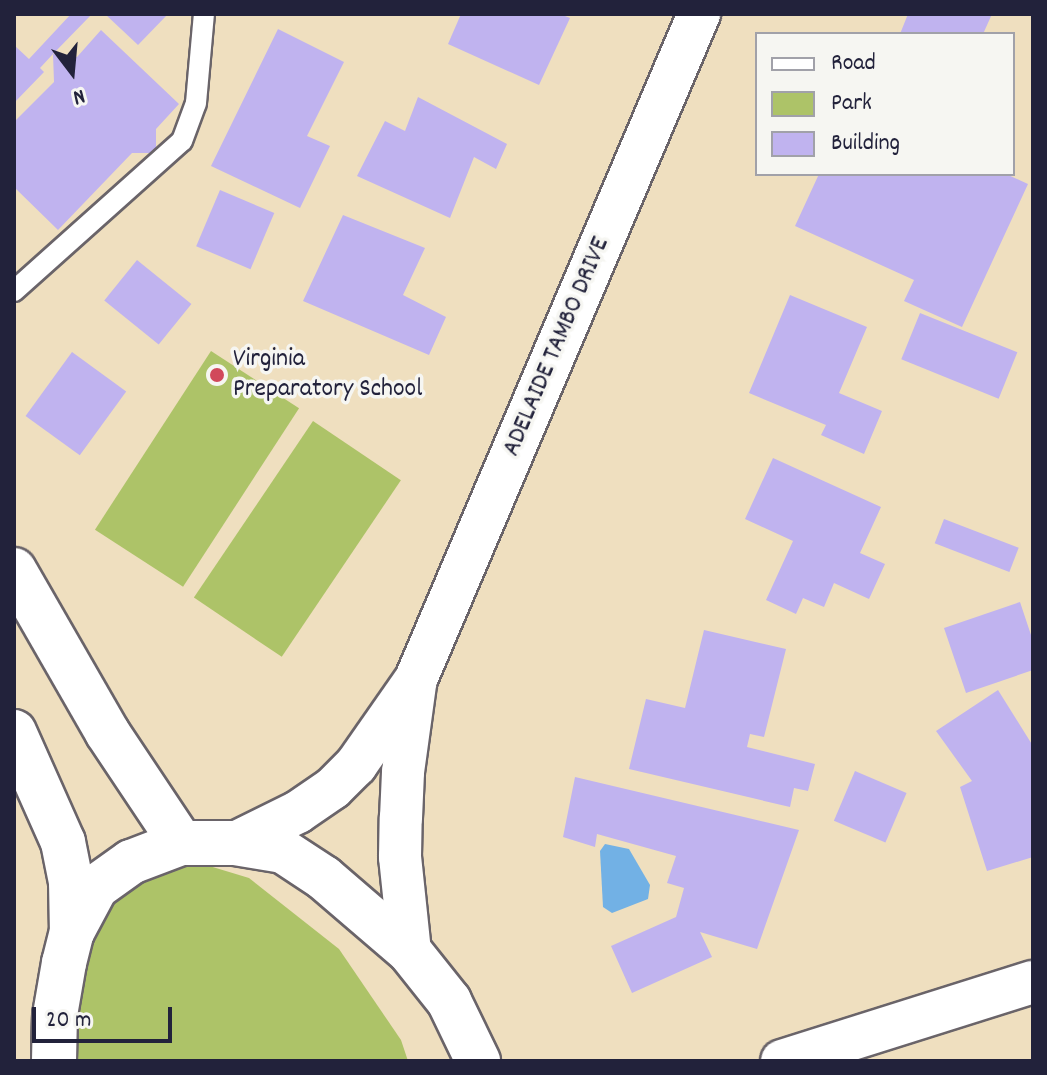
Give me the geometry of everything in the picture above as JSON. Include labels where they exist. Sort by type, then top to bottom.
[{"type":"street","name":"ADELAIDE TAMBO DRIVE","points":[[235,843],[298,812],[333,788],[356,765],[416,679],[699,14]]},
{"type":"street","points":[[14,570],[107,732],[181,843]]},
{"type":"street","name":"ADELAIDE TAMBO DRIVE","points":[[410,952],[400,857],[403,772],[416,679]]},
{"type":"street","points":[[14,732],[50,806],[63,842],[71,882],[72,932],[49,1059]]},
{"type":"street","points":[[72,932],[96,887],[131,862],[181,843],[235,843],[283,851],[324,878],[410,952],[449,1001],[478,1061]]},
{"type":"street","points":[[782,1061],[1033,982]]},
{"type":"lane","points":[[17,284],[182,141],[196,103],[204,14]]},
{"type":"green space","points":[[211,351],[299,408],[183,587],[95,530]]},
{"type":"green space","points":[[313,421],[401,480],[282,657],[194,598]]},
{"type":"green space","points":[[173,855],[249,878],[339,949],[401,1040],[408,1061],[50,1061],[57,915]]},
{"type":"water","points":[[605,844],[629,849],[650,885],[648,899],[612,913],[603,907],[600,851]]},
{"type":"building","points":[[71,14],[92,14],[40,68],[44,72],[14,103],[14,45],[29,59]]},
{"type":"building","points":[[105,14],[168,14],[138,45]]},
{"type":"building","points":[[461,14],[560,14],[570,18],[539,85],[448,44]]},
{"type":"building","points":[[908,14],[992,14],[984,32],[901,32]]},
{"type":"building","points":[[278,29],[344,62],[307,136],[330,146],[300,208],[211,166]]},
{"type":"building","points":[[101,30],[179,104],[156,129],[156,153],[132,153],[58,230],[14,187],[14,122],[54,82],[53,54],[77,57]]},
{"type":"building","points":[[418,97],[507,144],[496,169],[474,157],[450,218],[357,176],[385,121],[405,131]]},
{"type":"building","points":[[818,176],[1010,176],[1028,184],[962,327],[904,301],[914,280],[795,226]]},
{"type":"building","points":[[220,190],[274,213],[250,269],[196,246]]},
{"type":"building","points":[[343,215],[425,248],[403,295],[446,317],[429,355],[303,301]]},
{"type":"building","points":[[137,260],[191,304],[159,344],[104,300]]},
{"type":"building","points":[[790,295],[867,327],[839,393],[882,411],[864,454],[821,435],[826,425],[749,393]]},
{"type":"building","points":[[920,313],[1017,352],[999,399],[901,359]]},
{"type":"building","points":[[72,352],[126,391],[80,455],[26,416]]},
{"type":"building","points":[[773,458],[881,507],[860,553],[885,564],[869,599],[834,583],[824,607],[803,598],[796,614],[766,600],[793,541],[745,519]]},
{"type":"building","points":[[944,519],[1019,548],[1009,572],[935,543]]},
{"type":"building","points":[[1020,602],[1033,641],[1033,670],[966,693],[944,628]]},
{"type":"building","points":[[704,630],[786,649],[764,737],[750,734],[747,747],[815,764],[808,791],[794,788],[790,807],[629,769],[646,699],[685,708]]},
{"type":"building","points":[[998,690],[1033,746],[1033,857],[987,871],[960,787],[972,781],[936,731]]},
{"type":"building","points":[[855,771],[907,793],[885,843],[834,821]]},
{"type":"building","points":[[575,777],[799,830],[757,949],[700,932],[712,957],[632,993],[611,946],[676,917],[684,888],[667,883],[676,856],[597,834],[595,847],[563,837]]},
{"type":"place","name":"Virginia Preparatory School","points":[[217,375]]}]
